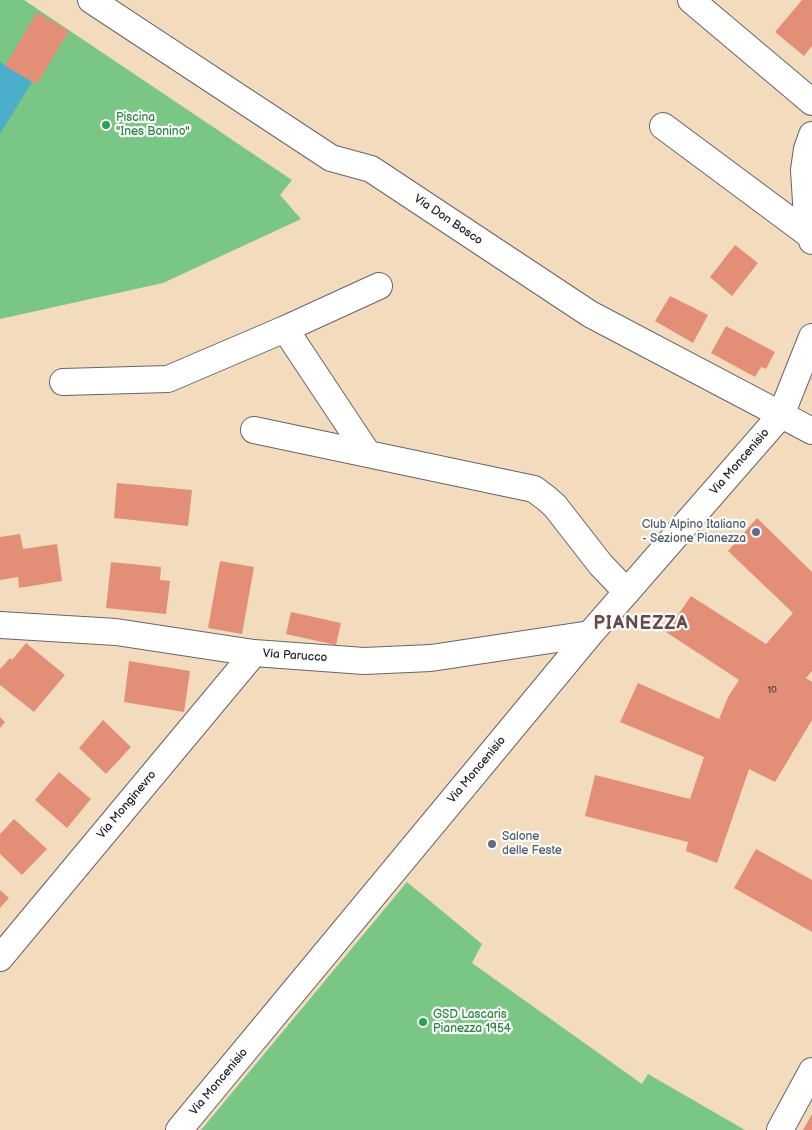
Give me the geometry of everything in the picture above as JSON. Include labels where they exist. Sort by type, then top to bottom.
[{"type":"street","name":"Via Don Bosco","points":[[91,0],[331,158],[371,169],[590,314],[812,431]]},
{"type":"street","points":[[691,0],[812,102]]},
{"type":"street","points":[[663,126],[811,239]]},
{"type":"street","points":[[811,239],[807,218],[804,170],[812,136]]},
{"type":"street","points":[[63,382],[168,379],[379,286]]},
{"type":"street","points":[[285,329],[368,454]]},
{"type":"street","name":"Via Moncenisio","points":[[179,1130],[590,634],[781,415],[812,337]]},
{"type":"street","points":[[254,430],[534,490],[555,506],[601,565],[627,592]]},
{"type":"street","name":"Via Parucco","points":[[0,625],[116,632],[254,653],[364,661],[431,658],[590,634]]},
{"type":"street","name":"Via Monginevro","points":[[0,958],[254,653]]},
{"type":"street","points":[[780,1130],[812,1071]]},
{"type":"green space","name":"Piscina \"Ines Bonino\"","points":[[0,0],[24,0],[292,180],[280,195],[301,219],[163,283],[0,319]]},
{"type":"green space","name":"GSD Lascaris Pianezza 1954","points":[[407,882],[482,944],[472,963],[642,1084],[648,1074],[745,1130],[201,1130]]},
{"type":"water","points":[[0,62],[32,82],[0,134]]},
{"type":"building","points":[[802,0],[812,0],[812,46],[804,56],[775,32]]},
{"type":"building","points":[[37,12],[69,31],[37,84],[5,66]]},
{"type":"building","points":[[735,245],[758,263],[732,296],[710,277]]},
{"type":"building","points":[[670,296],[708,315],[693,343],[655,321]]},
{"type":"building","points":[[726,326],[775,352],[766,369],[761,367],[755,377],[711,353]]},
{"type":"building","points":[[117,483],[192,490],[188,526],[114,518]]},
{"type":"building","points":[[757,518],[812,572],[812,671],[806,678],[812,682],[812,720],[775,782],[749,769],[717,863],[686,851],[688,842],[585,816],[595,775],[690,799],[704,757],[620,722],[638,683],[719,719],[728,697],[739,680],[666,632],[691,596],[766,644],[793,613],[728,551]]},
{"type":"building","points":[[20,534],[23,549],[57,544],[62,581],[19,588],[18,577],[0,580],[0,537]]},
{"type":"building","points":[[220,561],[254,567],[242,634],[208,628]]},
{"type":"building","points":[[111,562],[161,567],[160,580],[170,581],[166,614],[106,608]]},
{"type":"building","points":[[291,612],[341,623],[336,645],[286,634]]},
{"type":"building","points":[[26,643],[65,675],[34,712],[0,685],[0,669],[10,658],[12,660]]},
{"type":"building","points":[[129,661],[190,671],[184,712],[124,702]]},
{"type":"building","points":[[0,717],[5,722],[0,728]]},
{"type":"building","points":[[103,720],[131,747],[106,774],[79,748]]},
{"type":"building","points":[[59,772],[91,799],[67,828],[35,800]]},
{"type":"building","points":[[14,819],[47,849],[22,875],[0,854],[0,834]]},
{"type":"building","points":[[756,849],[812,880],[812,932],[734,888]]},
{"type":"building","points":[[0,890],[9,898],[0,908]]},
{"type":"building","points":[[812,1114],[812,1130],[803,1130]]},
{"type":"place","name":"Piscina \"Ines Bonino\"","points":[[106,125]]},
{"type":"place","name":"Club Alpino Italiano - Sezione Pianezza","points":[[756,532]]},
{"type":"place","name":"Salone delle Feste","points":[[492,844]]},
{"type":"place","name":"GSD Lascaris Pianezza 1954","points":[[423,1022]]},
{"type":"district","name":"PIANEZZA","points":[[641,624]]}]
